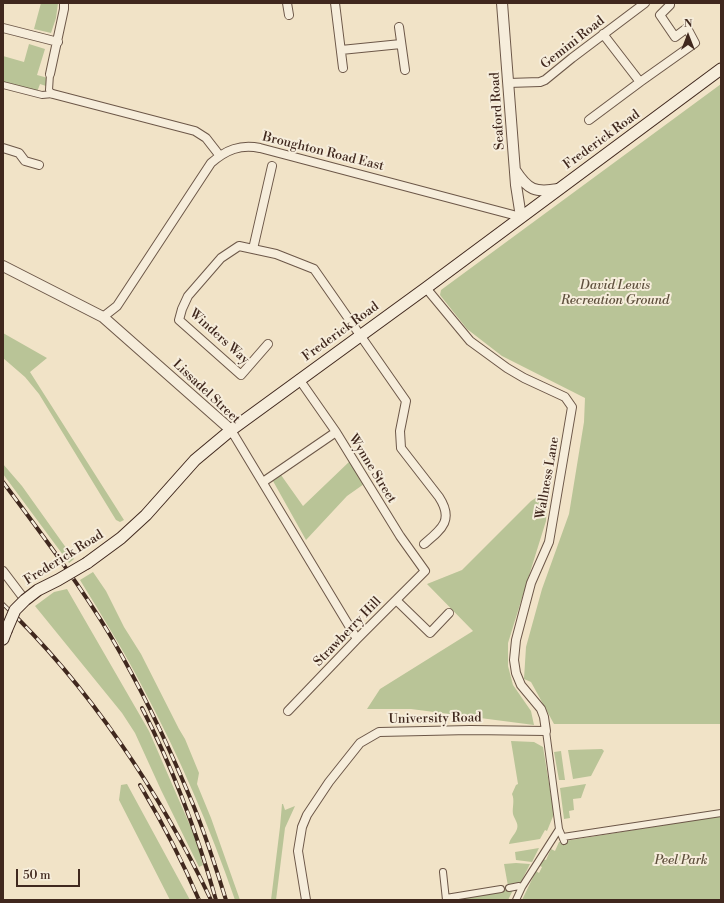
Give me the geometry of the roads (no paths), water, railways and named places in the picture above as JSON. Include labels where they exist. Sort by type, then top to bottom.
[{"type":"main road","name":"Frederick Road","points":[[4,637],[14,610],[38,590],[87,563],[127,532],[146,515],[195,460],[231,430],[426,288],[717,72]]},
{"type":"street","points":[[53,94],[48,90],[64,3]]},
{"type":"street","points":[[287,3],[289,15]]},
{"type":"street","points":[[335,3],[343,68]]},
{"type":"street","name":"Seaford Road","points":[[502,3],[517,198],[521,217]]},
{"type":"street","name":"Gemini Road","points":[[508,83],[540,82],[645,3]]},
{"type":"street","points":[[589,120],[695,43],[687,28],[675,37],[660,14],[670,5],[670,3]]},
{"type":"street","points":[[3,28],[58,42]]},
{"type":"street","points":[[399,28],[405,70]]},
{"type":"street","points":[[603,34],[640,82]]},
{"type":"street","points":[[341,50],[401,44]]},
{"type":"street","points":[[3,85],[42,95],[53,94],[194,131],[206,138],[220,156]]},
{"type":"street","name":"Broughton Road East","points":[[103,317],[117,306],[211,163],[220,156],[236,148],[254,147],[521,217]]},
{"type":"street","points":[[3,148],[19,153],[25,161],[39,165]]},
{"type":"street","points":[[253,249],[272,166]]},
{"type":"street","points":[[515,170],[524,183],[535,190],[544,192],[558,189]]},
{"type":"street","name":"Winders Way","points":[[268,344],[241,375],[179,320],[188,296],[221,258],[239,246],[276,254],[314,269],[406,401],[400,431],[401,448],[444,505],[446,520],[440,531],[424,544]]},
{"type":"street","name":"Lissadel Street","points":[[3,266],[103,317],[231,430],[357,639]]},
{"type":"street","name":"Wallness Lane","points":[[426,288],[470,341],[507,368],[524,378],[565,397],[572,407],[549,542],[531,583],[516,640],[514,660],[516,673],[521,685],[541,709],[546,731]]},
{"type":"street","name":"Wynne Street","points":[[299,379],[336,432],[400,536],[425,571]]},
{"type":"street","points":[[263,482],[336,432]]},
{"type":"street","points":[[3,570],[25,600]]},
{"type":"street","name":"Strawberry Hill","points":[[288,711],[425,571]]},
{"type":"street","points":[[396,600],[430,633],[449,613]]},
{"type":"street","name":"University Road","points":[[306,900],[298,851],[302,827],[307,815],[329,782],[360,743],[379,732],[470,730],[546,731]]},
{"type":"street","points":[[546,731],[559,829],[563,839],[721,813]]},
{"type":"street","points":[[516,900],[522,887],[559,829]]},
{"type":"street","points":[[443,872],[446,899],[501,889]]},
{"type":"street","points":[[509,888],[522,887]]},
{"type":"railway","points":[[3,482],[85,596],[110,635],[132,674],[180,774],[209,847],[226,900]]},
{"type":"railway","points":[[3,604],[64,670],[93,705],[120,743],[146,781],[169,820],[211,900]]},
{"type":"railway","points":[[142,708],[154,731],[184,802],[201,850],[216,900]]},
{"type":"railway","points":[[140,785],[186,870],[199,900]]},
{"type":"park label","name":"David Lewis Recreation Ground","points":[[615,294]]},
{"type":"park label","name":"Peel Park","points":[[681,861]]}]
